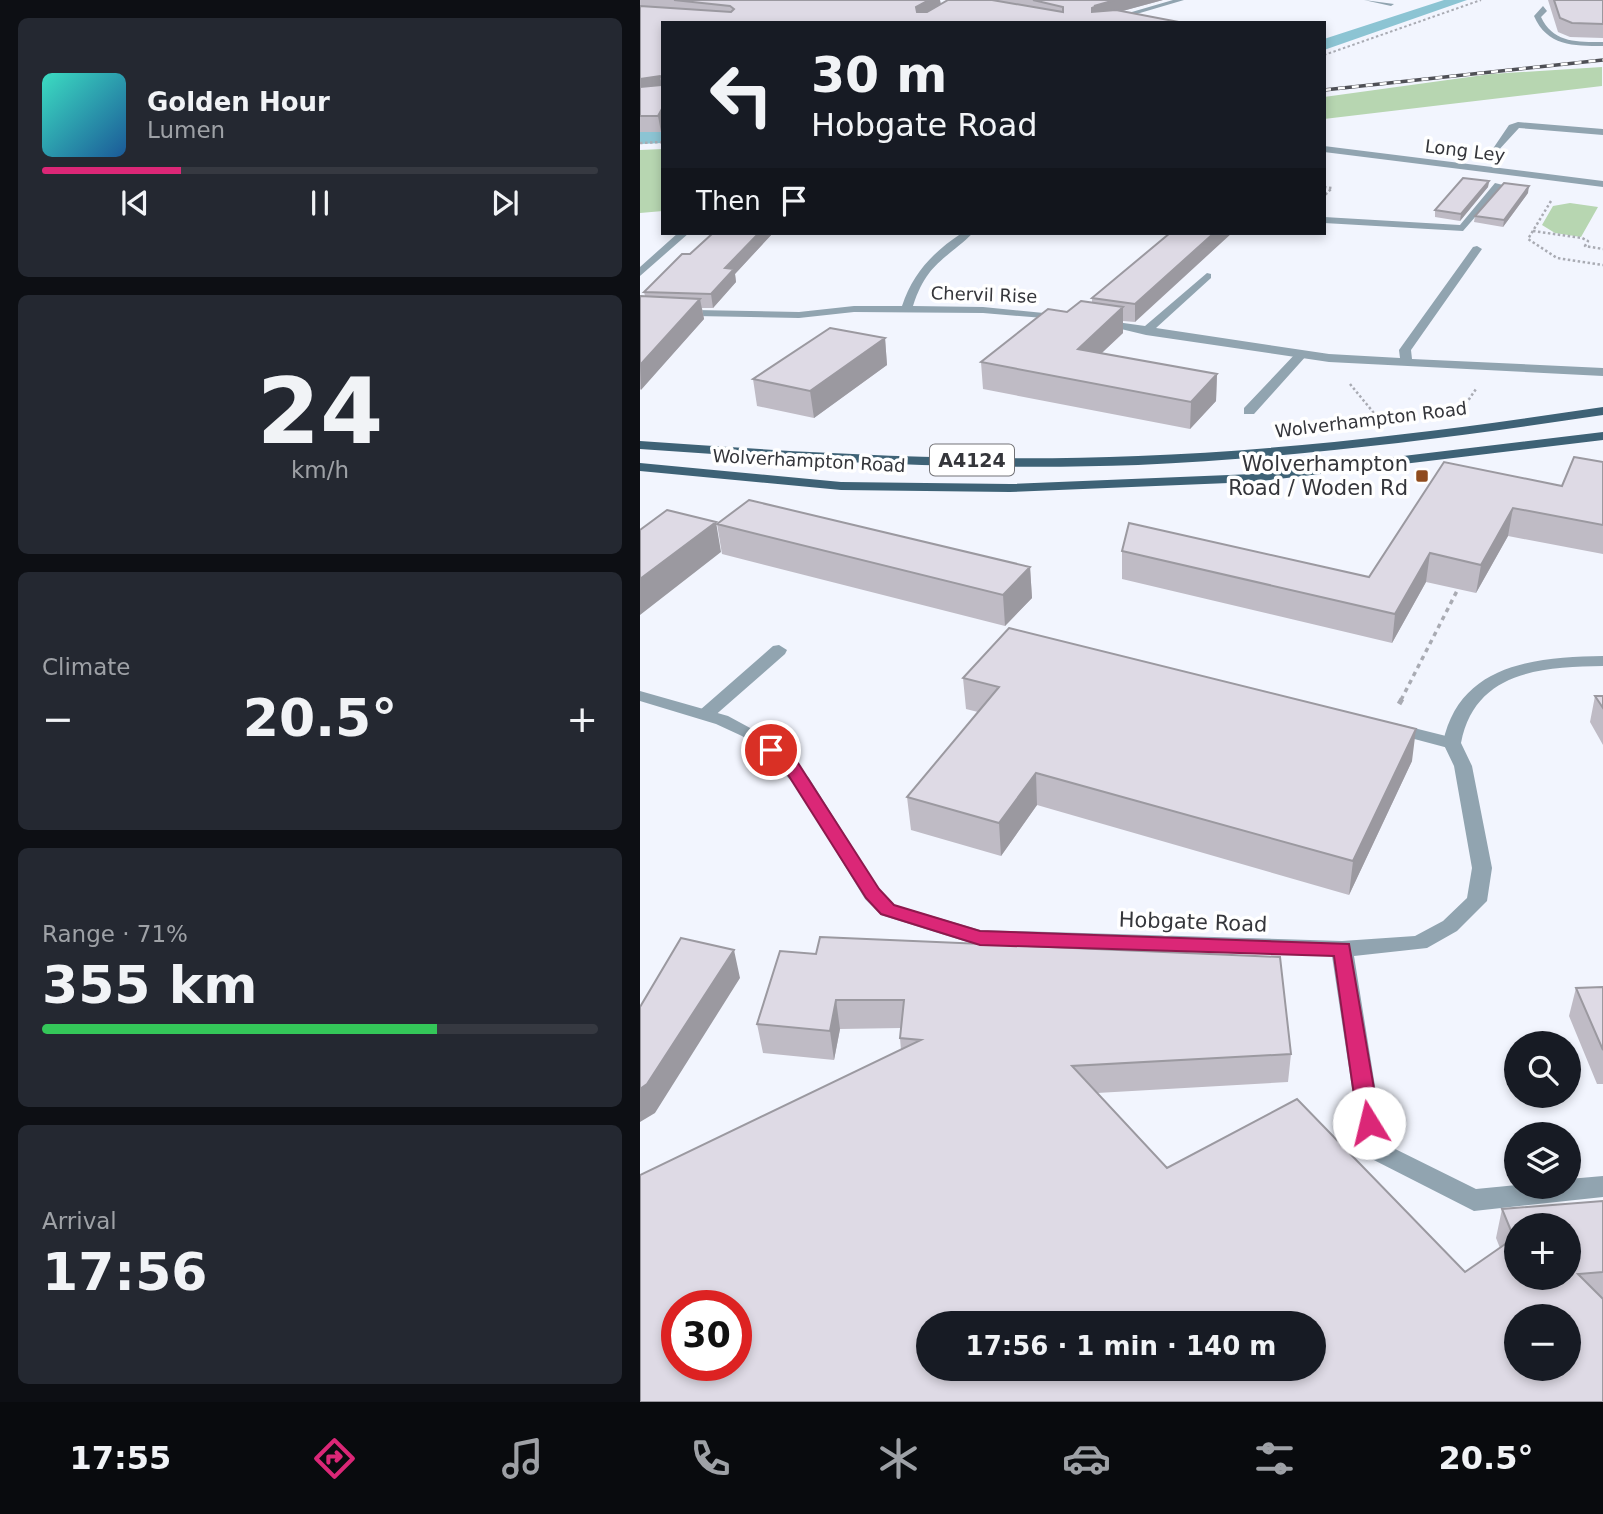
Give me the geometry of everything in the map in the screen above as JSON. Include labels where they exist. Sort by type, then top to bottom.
[{"type":"main road","name":"Wolverhampton Road","points":[[640,445],[864,459],[1078,461],[1206,457],[1303,449],[1602,411]]},
{"type":"main road","name":"Wolverhampton Road","points":[[640,467],[841,486],[1010,488],[1253,478],[1602,436]]},
{"type":"street","points":[[1104,21],[1181,0]]},
{"type":"street","points":[[1367,0],[1391,4]]},
{"type":"street","points":[[1543,8],[1544,11],[1537,16],[1541,28],[1554,40],[1602,44]]},
{"type":"street","points":[[1130,13],[1155,18]]},
{"type":"street","points":[[1493,150],[1512,127],[1518,125],[1602,132]]},
{"type":"street","name":"Long Ley","points":[[1326,149],[1602,184]]},
{"type":"street","points":[[1326,220],[1463,228],[1498,185]]},
{"type":"street","points":[[640,273],[682,235]]},
{"type":"street","points":[[906,310],[915,279],[938,253],[965,235]]},
{"type":"street","points":[[1407,365],[1405,350],[1477,249]]},
{"type":"street","points":[[1146,331],[1207,276]]},
{"type":"street","name":"Chervil Rise","points":[[640,312],[799,315],[854,309],[983,310],[1078,320],[1329,359],[1407,365],[1602,372]]},
{"type":"street","points":[[1249,411],[1301,355]]},
{"type":"street","points":[[706,714],[779,650]]},
{"type":"street","points":[[1372,723],[1452,743],[1460,712],[1495,680],[1522,668],[1567,661],[1602,661]]},
{"type":"street","name":"Hobgate Road","points":[[640,695],[706,714],[750,733],[792,767],[872,894],[888,910],[980,938],[1342,949],[1419,943],[1450,926],[1477,901],[1482,868],[1463,766],[1452,743]]},
{"type":"street","points":[[1342,949],[1373,1148],[1474,1200],[1602,1186]]},
{"type":"path","points":[[1326,54],[1481,0]]},
{"type":"path","points":[[640,143],[661,142]]},
{"type":"path","points":[[1570,180],[1562,184],[1528,239],[1557,258],[1602,265]]},
{"type":"path","points":[[1533,231],[1582,238],[1588,241],[1585,246],[1602,248]]},
{"type":"path","points":[[1329,359],[1383,424]]},
{"type":"path","points":[[1458,415],[1480,382]]},
{"type":"path","points":[[1394,714],[1458,589]]},
{"type":"green space","points":[[1602,67],[1602,86],[1326,119],[1326,97],[1491,74]]},
{"type":"green space","points":[[661,149],[661,211],[640,213],[640,150]]},
{"type":"green space","points":[[1570,203],[1598,207],[1581,237],[1555,233],[1542,225],[1553,206]]},
{"type":"building","points":[[674,0],[929,0],[916,7],[917,12],[927,12],[948,0],[992,0],[1063,12],[1063,7],[1033,0],[1115,0],[1094,6],[1097,6],[1092,8],[1092,12],[1116,10],[1174,21],[661,21],[661,77],[640,79],[640,6],[731,12],[734,9],[730,6]]},
{"type":"building","points":[[1554,0],[1603,0],[1603,24],[1572,23],[1560,18]]},
{"type":"building","points":[[661,85],[661,111],[658,116],[640,116],[640,87]]},
{"type":"building","points":[[1463,178],[1489,181],[1461,214],[1435,210]]},
{"type":"building","points":[[1504,183],[1529,186],[1504,220],[1475,216]]},
{"type":"building","points":[[711,235],[757,235],[725,268],[734,269],[711,294],[644,292],[682,254],[690,254]]},
{"type":"building","points":[[1168,235],[1212,235],[1135,304],[1092,298]]},
{"type":"building","points":[[640,296],[700,299],[640,365]]},
{"type":"building","points":[[1081,301],[1123,307],[1078,349],[1217,374],[1191,402],[981,362],[1048,309],[1067,312]]},
{"type":"building","points":[[830,328],[885,338],[810,391],[753,379]]},
{"type":"building","points":[[1574,457],[1603,462],[1603,525],[1513,508],[1481,565],[1430,553],[1395,614],[1122,551],[1129,523],[1369,577],[1444,462],[1562,486]]},
{"type":"building","points":[[749,500],[1030,567],[1003,595],[717,524]]},
{"type":"building","points":[[667,510],[716,522],[640,579],[640,530]]},
{"type":"building","points":[[1009,628],[1416,729],[1353,861],[1036,773],[999,823],[907,797],[999,687],[963,678]]},
{"type":"building","points":[[1595,696],[1603,696],[1603,708]]},
{"type":"building","points":[[820,937],[1280,957],[1291,1054],[1072,1066],[1167,1168],[1297,1099],[1465,1272],[1504,1245],[1504,1290],[1581,1290],[1581,1277],[1603,1299],[1603,1402],[640,1402],[640,1175],[921,1040],[900,1038],[904,1000],[836,1000],[830,1031],[757,1024],[780,951],[816,954]]},
{"type":"building","points":[[681,938],[734,950],[647,1084],[640,1089],[640,1007]]},
{"type":"building","points":[[1603,987],[1603,1050],[1576,988]]},
{"type":"building","points":[[1603,1201],[1603,1272],[1581,1274],[1581,1213],[1504,1214],[1502,1209]]},
{"type":"waterway","points":[[1326,44],[1459,0]]},
{"type":"waterway","points":[[640,138],[661,137]]},
{"type":"railway","points":[[1326,90],[1603,60]]},
{"type":"place","name":"Wolverhampton Road / Woden Rd","points":[[1422,476]]},
{"type":"route","points":[[771,750],[792,767],[872,894],[888,910],[980,938],[1342,949],[1369,1123]]}]
